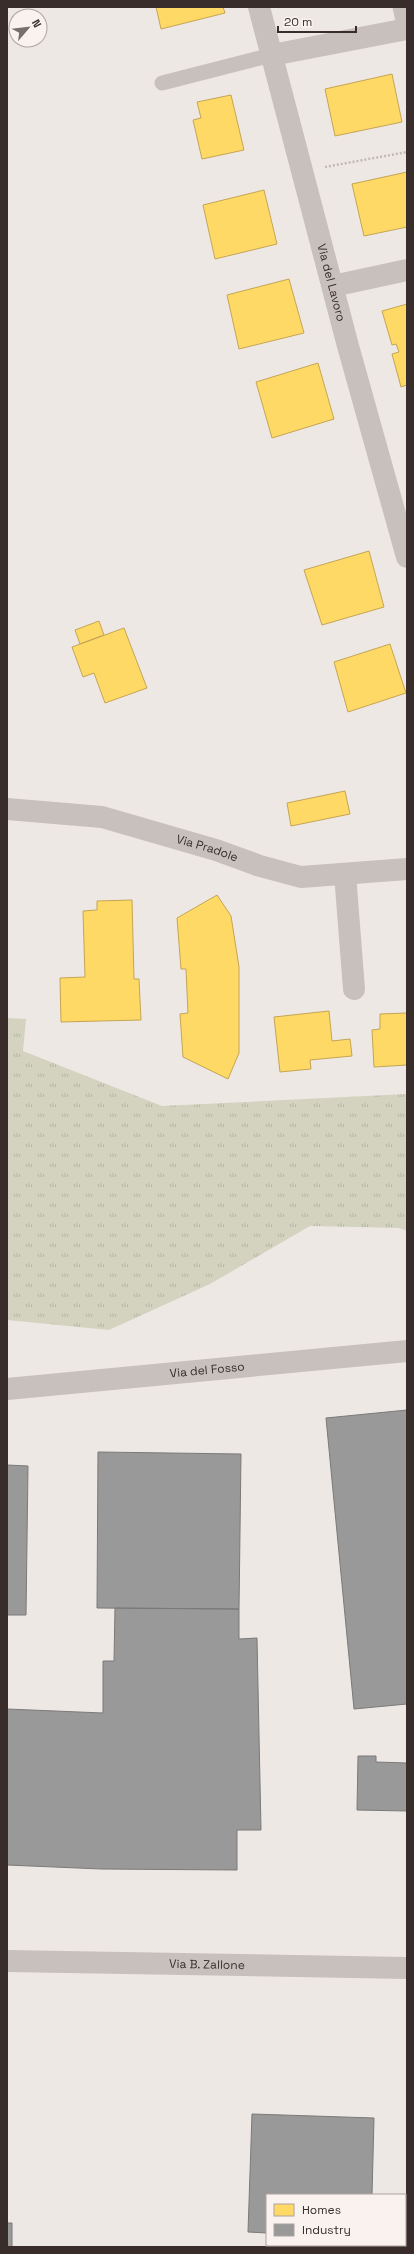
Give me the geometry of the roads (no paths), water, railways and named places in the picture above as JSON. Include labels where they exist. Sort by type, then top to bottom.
[{"type":"street","name":"Via del Lavoro","points":[[259,7],[407,557]]},
{"type":"street","points":[[272,55],[406,30]]},
{"type":"street","points":[[333,286],[407,270]]},
{"type":"street","name":"Via Pradole","points":[[7,809],[102,817],[216,850],[260,866],[301,877],[407,869]]},
{"type":"street","points":[[346,874],[354,989]]},
{"type":"street","name":"Via del Fosso","points":[[7,1389],[407,1351]]},
{"type":"street","name":"Via B. Zallone","points":[[7,1961],[407,1968]]},
{"type":"lane","points":[[400,7],[406,30]]},
{"type":"lane","points":[[162,83],[272,55]]}]
